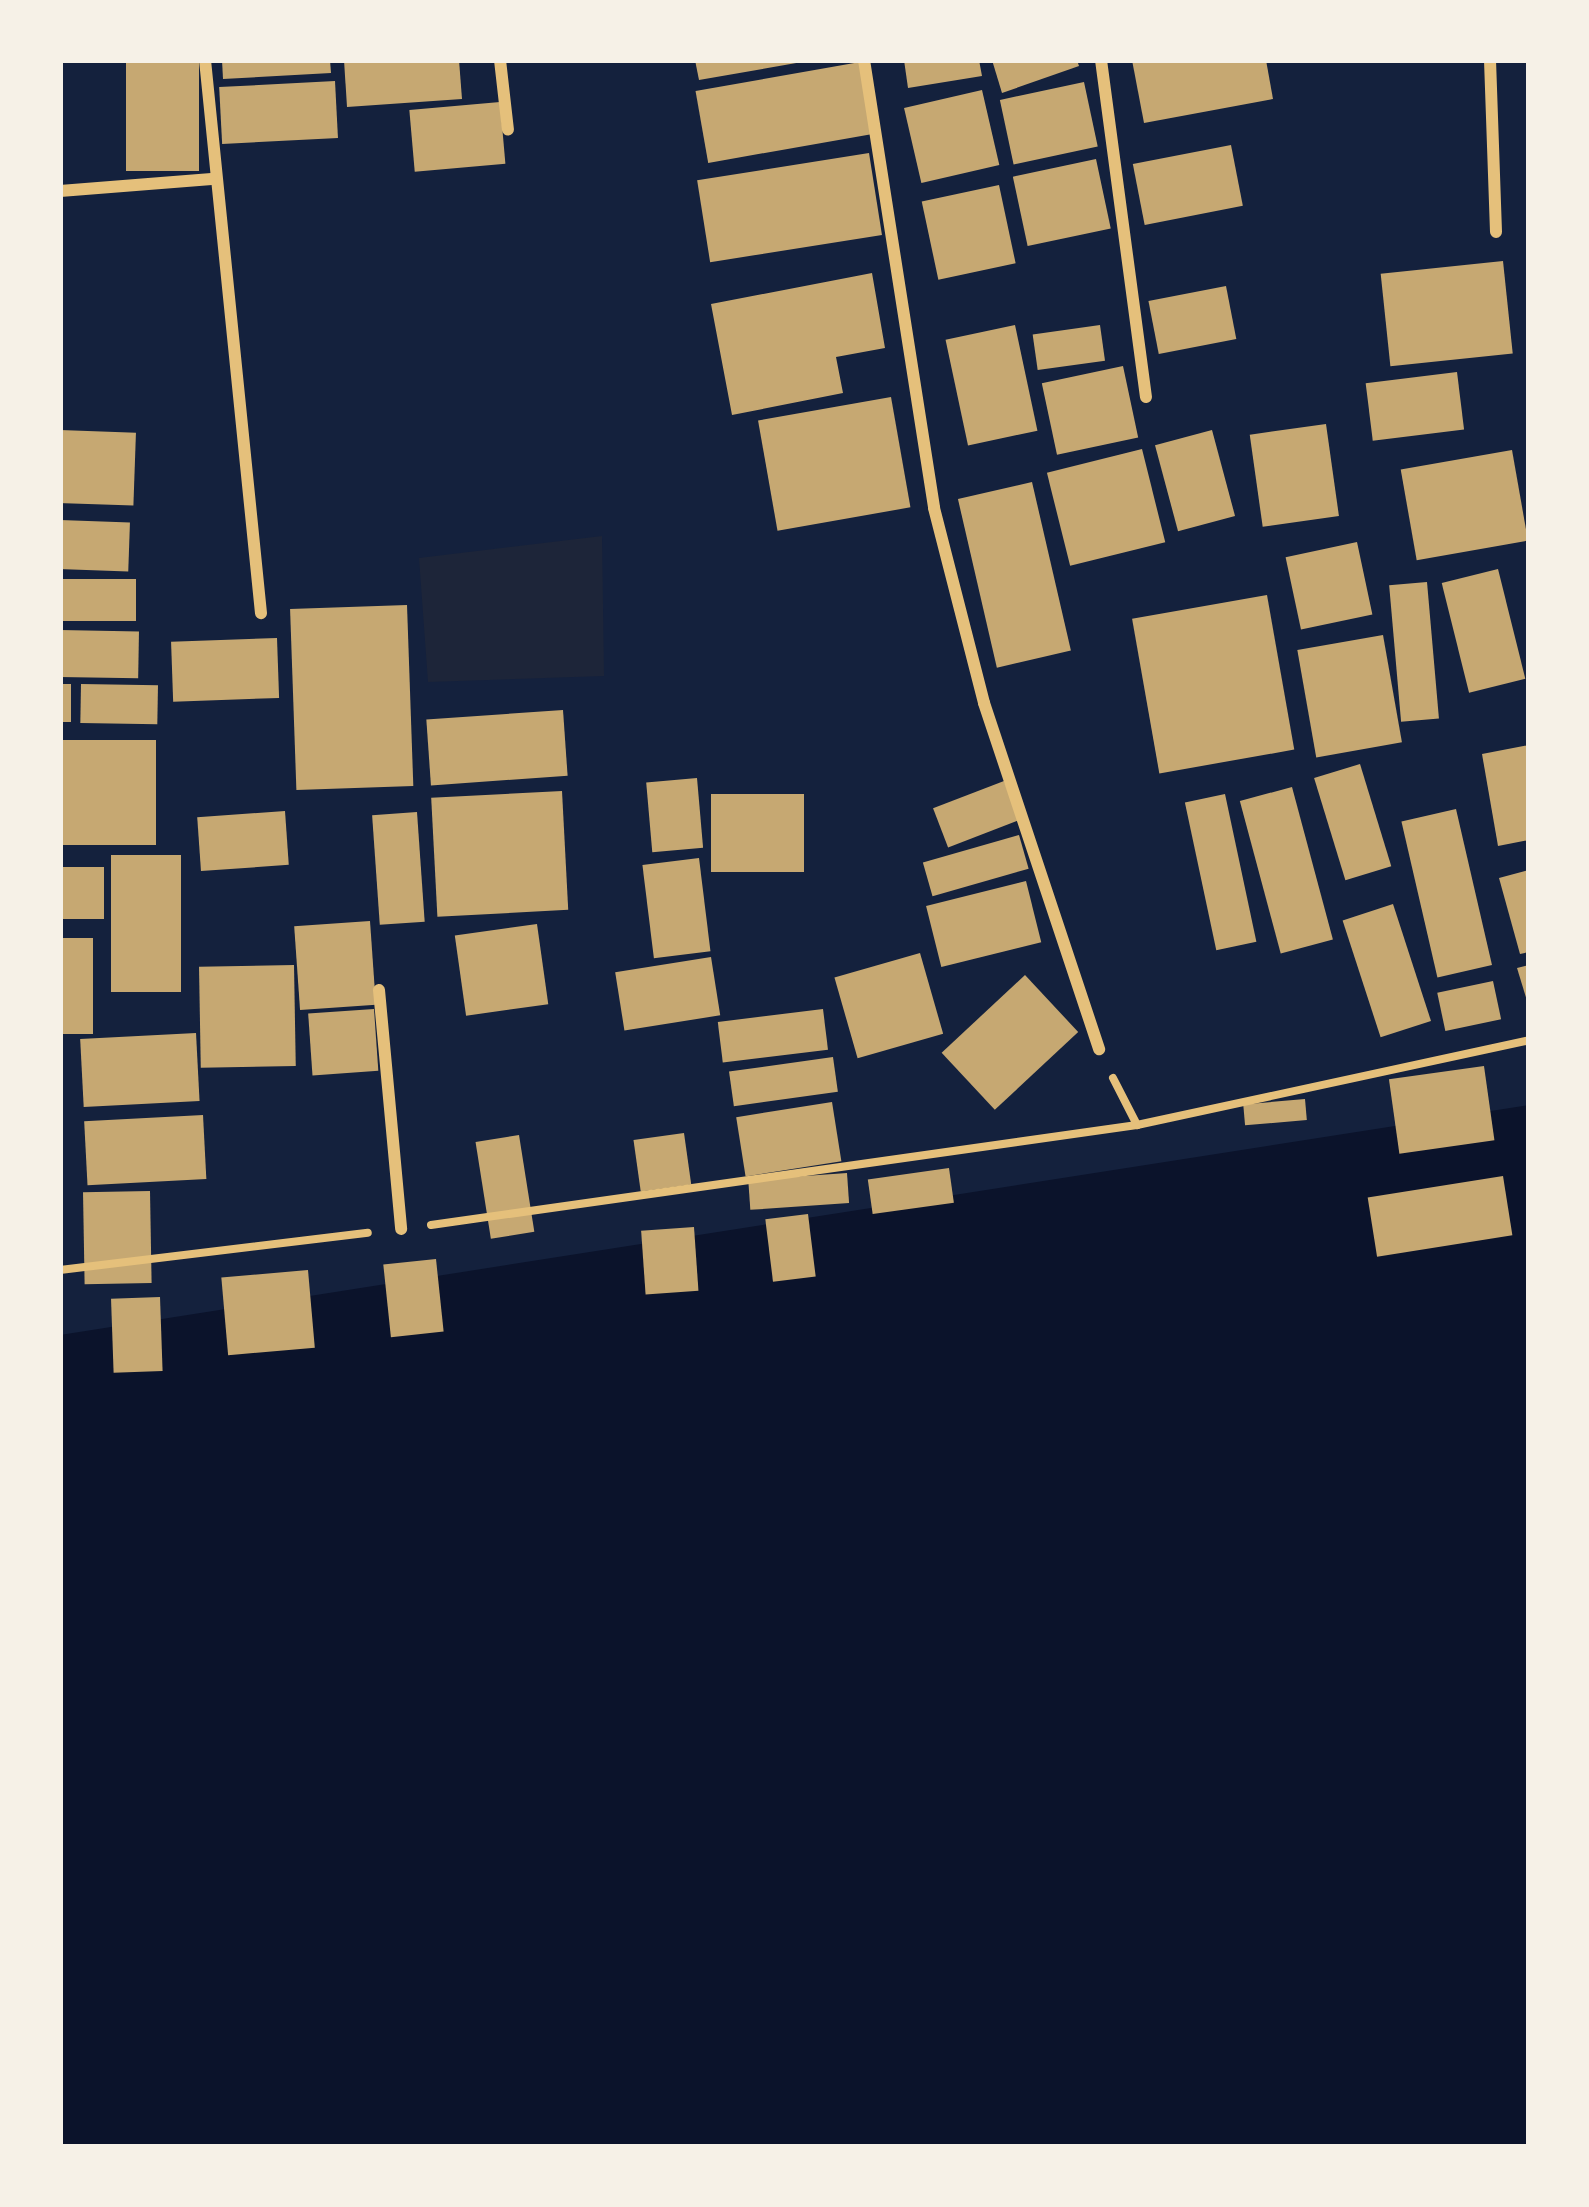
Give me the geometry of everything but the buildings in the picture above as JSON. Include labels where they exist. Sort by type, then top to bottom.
[{"type":"street","points":[[205,60],[212,179],[261,613]]},
{"type":"street","points":[[500,60],[508,130]]},
{"type":"street","points":[[864,60],[934,508],[984,703],[1099,1049]]},
{"type":"street","points":[[1101,60],[1146,397]]},
{"type":"street","points":[[1490,60],[1496,232]]},
{"type":"street","points":[[60,191],[212,179]]},
{"type":"street","points":[[379,991],[401,1229]]},
{"type":"path","points":[[60,1270],[401,1229],[1137,1125],[1529,1039]]},
{"type":"path","points":[[886,1167],[1338,1084],[1529,1039]]},
{"type":"path","points":[[1099,1049],[1137,1125]]},
{"type":"shaded area","points":[[602,536],[604,676],[428,682],[419,558]]},
{"type":"shaded area","points":[[1529,1105],[1529,2147],[60,2147],[60,1335]]}]
